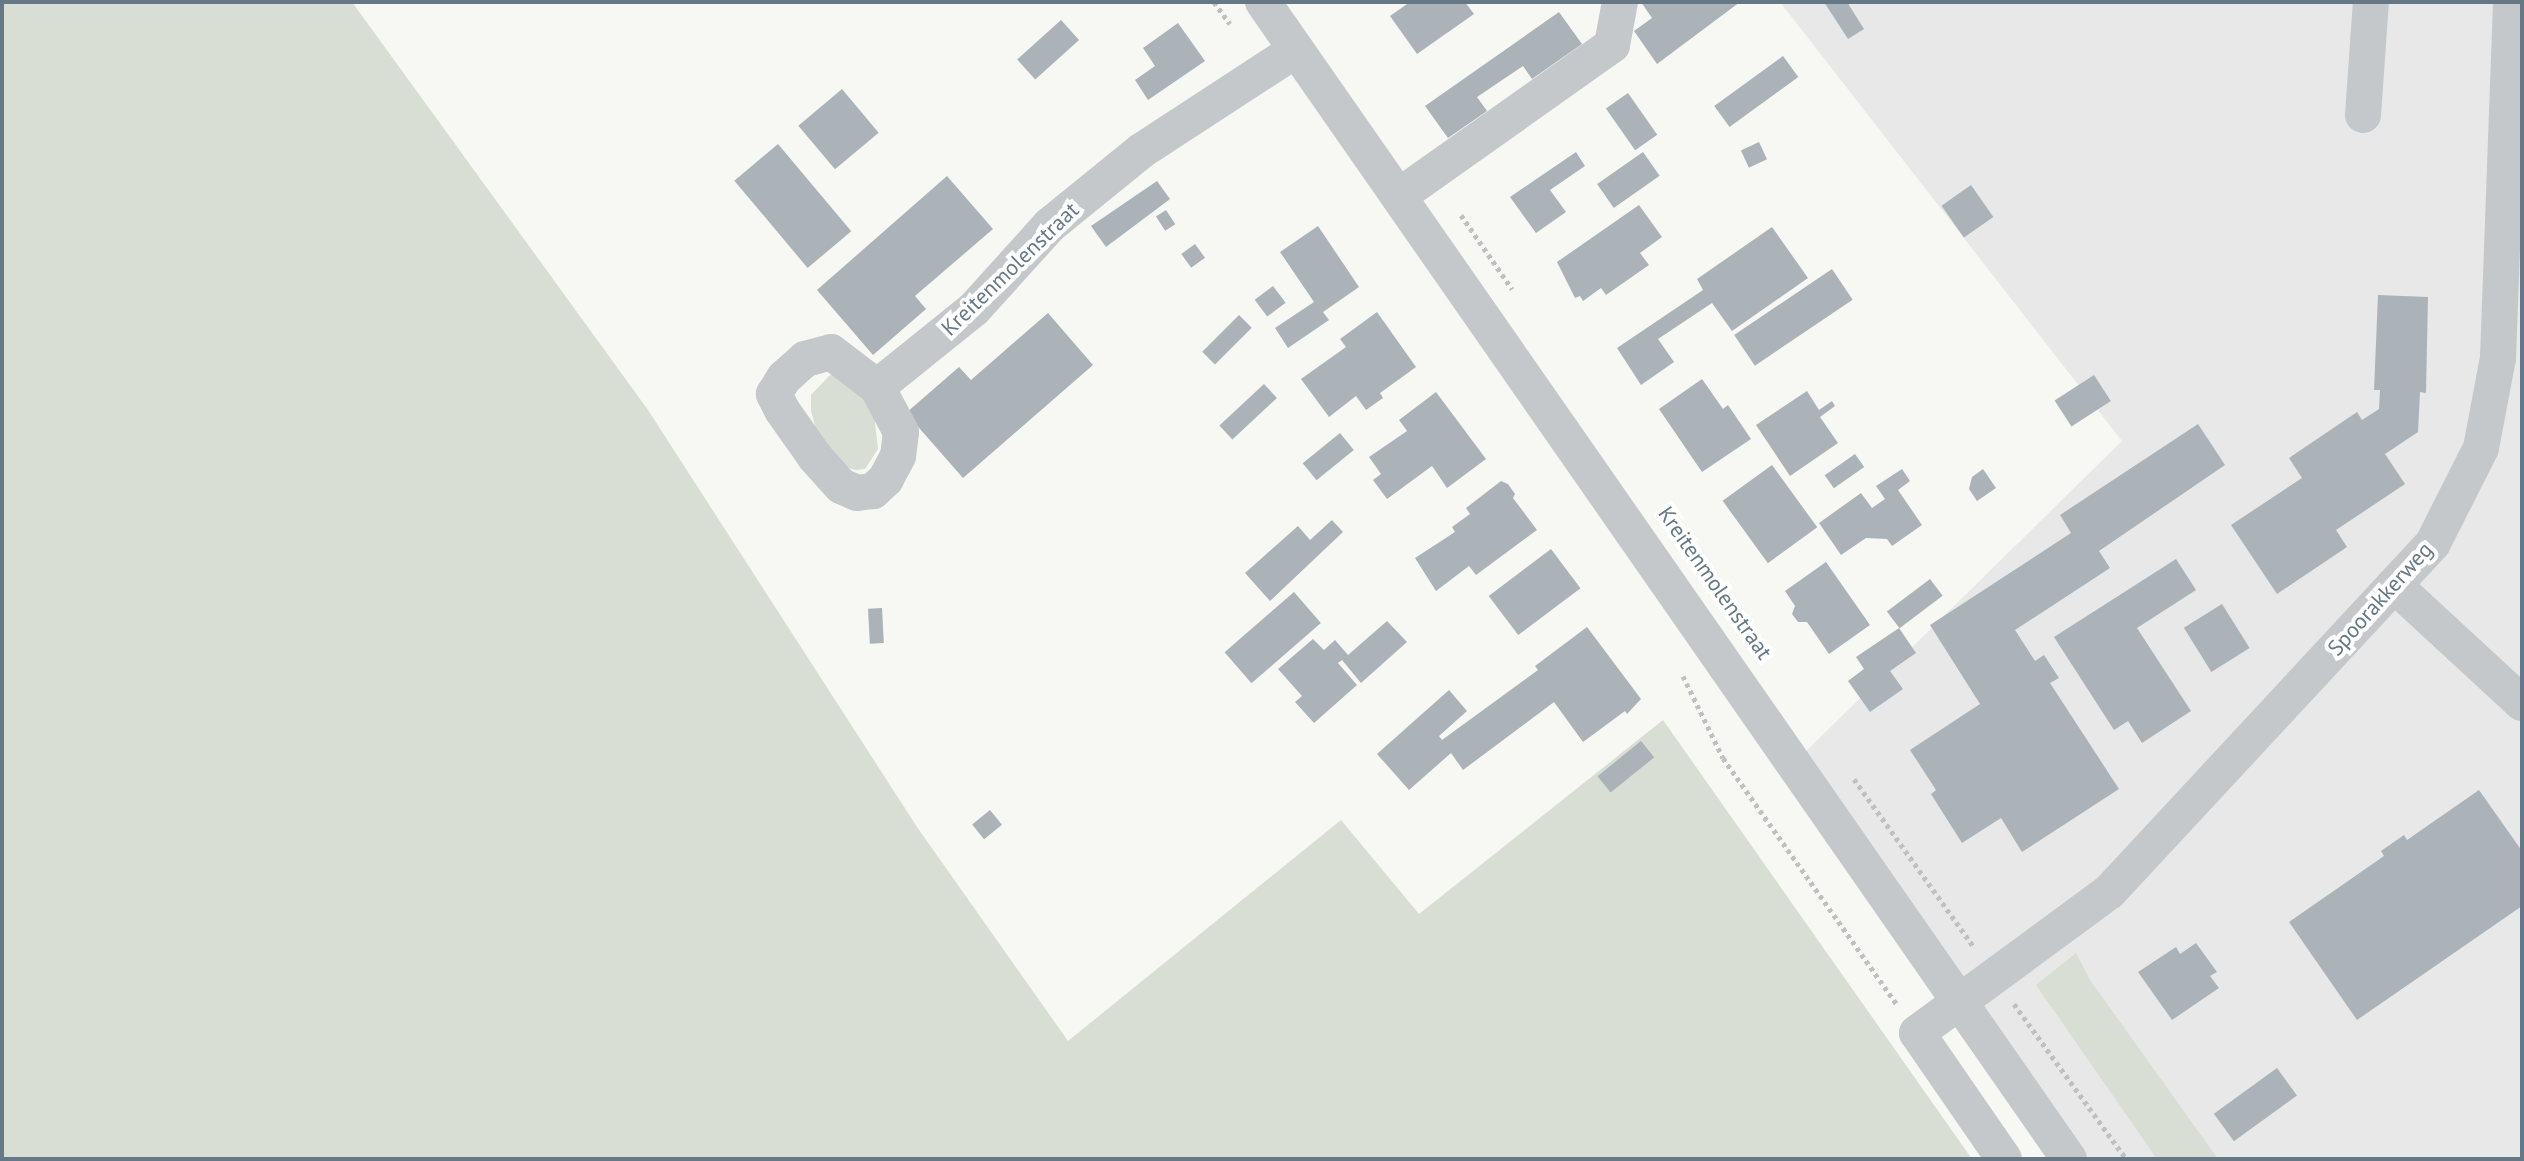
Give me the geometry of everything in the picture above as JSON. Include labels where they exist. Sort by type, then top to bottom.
[{"type":"street","name":"Kreitenmolenstraat","points":[[1263,2],[2069,1159]]},
{"type":"street","points":[[1399,196],[1612,45],[1620,2]]},
{"type":"street","points":[[2363,115],[2371,2]]},
{"type":"street","name":"Spoorakkerweg","points":[[1961,1000],[2109,892],[2433,543],[2481,448],[2498,358],[2511,2]]},
{"type":"street","name":"Kreitenmolenstraat","points":[[877,387],[974,309],[1050,225],[1141,151],[1296,50]]},
{"type":"street","points":[[2394,585],[2522,703]]},
{"type":"street","points":[[1961,1000],[1917,1033],[2004,1159]]},
{"type":"path","points":[[1214,2],[1264,72]]},
{"type":"path","points":[[1432,174],[1515,293]]},
{"type":"path","points":[[1679,666],[1723,758],[1917,1033]]},
{"type":"path","points":[[1849,772],[2126,1159]]},
{"type":"shaded area","points":[[2,2],[352,2],[648,410],[917,827],[1068,1041],[1341,820],[1419,914],[1663,720],[1972,1159],[2,1159]]},
{"type":"shaded area","points":[[1780,2],[2522,2],[2522,1159],[2089,1159],[1794,763],[2122,441]]},
{"type":"shaded area","points":[[830,375],[843,375],[873,405],[878,449],[865,469],[855,470],[840,465],[816,429],[811,395]]},
{"type":"shaded area","points":[[2076,953],[2090,980],[2218,1159],[2157,1159],[2036,985]]},
{"type":"building","points":[[1410,2],[1465,2],[1474,14],[1417,54],[1390,16]]},
{"type":"building","points":[[1641,2],[1740,2],[1657,64],[1634,31],[1652,18]]},
{"type":"building","points":[[1824,2],[1847,2],[1864,29],[1848,39]]},
{"type":"building","points":[[1559,12],[1582,44],[1532,79],[1523,66],[1477,97],[1487,111],[1448,138],[1425,106]]},
{"type":"building","points":[[1061,20],[1079,40],[1035,80],[1017,59]]},
{"type":"building","points":[[1178,23],[1205,61],[1148,100],[1135,80],[1155,66],[1143,48]]},
{"type":"building","points":[[1783,56],[1798,77],[1730,127],[1714,106]]},
{"type":"building","points":[[842,89],[879,133],[835,169],[798,126]]},
{"type":"building","points":[[1628,93],[1657,135],[1635,150],[1606,108]]},
{"type":"building","points":[[1759,142],[1767,159],[1749,168],[1741,150]]},
{"type":"building","points":[[778,144],[851,231],[808,268],[734,181]]},
{"type":"building","points":[[1576,152],[1585,166],[1550,190],[1566,212],[1536,233],[1510,197]]},
{"type":"building","points":[[1643,152],[1660,176],[1614,208],[1597,184]]},
{"type":"building","points":[[947,176],[993,229],[915,296],[926,309],[873,355],[817,290]]},
{"type":"building","points":[[1157,181],[1170,199],[1106,247],[1091,226]]},
{"type":"building","points":[[1971,185],[1993,217],[1964,238],[1942,206]]},
{"type":"building","points":[[1639,205],[1662,237],[1640,253],[1649,265],[1606,295],[1601,288],[1583,301],[1580,296],[1575,298],[1557,262]]},
{"type":"building","points":[[1166,210],[1175,224],[1165,231],[1156,217]]},
{"type":"building","points":[[1318,226],[1359,287],[1323,312],[1329,320],[1288,348],[1275,328],[1314,302],[1280,252]]},
{"type":"building","points":[[1772,227],[1808,278],[1732,331],[1712,303],[1658,339],[1674,362],[1641,385],[1617,348],[1703,290],[1697,279]]},
{"type":"building","points":[[1195,244],[1205,258],[1191,268],[1181,254]]},
{"type":"building","points":[[1832,269],[1853,300],[1755,366],[1734,335]]},
{"type":"building","points":[[1273,286],[1286,303],[1267,317],[1255,300]]},
{"type":"building","points":[[2378,295],[2428,297],[2426,393],[2420,392],[2418,432],[2385,454],[2405,484],[2336,530],[2347,547],[2277,594],[2231,525],[2302,478],[2289,458],[2357,412],[2362,420],[2379,409],[2380,390],[2374,390]]},
{"type":"building","points":[[1377,312],[1416,367],[1380,393],[1383,398],[1366,410],[1356,396],[1329,417],[1301,379],[1346,347],[1340,339]]},
{"type":"building","points":[[1048,313],[1093,365],[963,478],[906,413],[959,367],[971,380]]},
{"type":"building","points":[[1239,315],[1252,328],[1215,364],[1202,352]]},
{"type":"building","points":[[2094,375],[2111,401],[2071,427],[2055,401]]},
{"type":"building","points":[[1702,379],[1723,409],[1728,405],[1751,439],[1702,472],[1659,409]]},
{"type":"building","points":[[1264,384],[1277,398],[1232,439],[1219,426]]},
{"type":"building","points":[[1807,391],[1819,410],[1832,401],[1835,406],[1820,417],[1838,443],[1790,476],[1756,425]]},
{"type":"building","points":[[1436,392],[1486,459],[1447,488],[1432,466],[1387,499],[1373,480],[1381,474],[1369,457],[1407,431],[1399,420]]},
{"type":"building","points":[[2198,424],[2225,465],[2099,551],[2110,568],[2015,630],[2035,661],[2044,655],[2059,678],[2050,683],[2119,789],[2022,852],[2001,818],[1962,843],[1931,794],[1936,790],[1910,750],[1980,704],[1930,625],[2071,533],[2060,515]]},
{"type":"building","points":[[1340,433],[1354,450],[1317,480],[1303,463]]},
{"type":"building","points":[[1855,454],[1864,467],[1834,488],[1825,475]]},
{"type":"building","points":[[1772,465],[1817,527],[1768,563],[1723,501]]},
{"type":"building","points":[[1902,469],[1910,481],[1898,490],[1922,525],[1892,546],[1887,539],[1866,538],[1841,555],[1819,523],[1861,493],[1872,508],[1885,499],[1876,486]]},
{"type":"building","points":[[1983,469],[1996,488],[1977,501],[1969,489],[1972,477]]},
{"type":"building","points":[[1501,481],[1508,484],[1515,494],[1513,498],[1537,530],[1476,575],[1469,566],[1436,591],[1415,558],[1455,532],[1452,527],[1470,514],[1466,508]]},
{"type":"building","points":[[1332,520],[1343,532],[1270,601],[1245,573],[1298,526],[1310,540]]},
{"type":"building","points":[[1551,549],[1580,588],[1518,635],[1489,596]]},
{"type":"building","points":[[2176,559],[2196,590],[2137,628],[2191,711],[2142,743],[2128,721],[2114,730],[2054,637]]},
{"type":"building","points":[[1826,562],[1870,625],[1829,654],[1807,622],[1798,622],[1792,614],[1795,606],[1785,591]]},
{"type":"building","points":[[1930,579],[1943,596],[1900,628],[1887,611]]},
{"type":"building","points":[[1294,592],[1321,623],[1251,683],[1225,652]]},
{"type":"building","points":[[2222,604],[2250,648],[2211,672],[2184,628]]},
{"type":"building","points":[[882,608],[884,643],[870,644],[868,609]]},
{"type":"building","points":[[1387,621],[1407,642],[1361,683],[1342,660],[1338,663],[1357,685],[1314,723],[1295,702],[1302,696],[1278,669],[1313,639],[1324,650],[1335,640],[1348,655]]},
{"type":"building","points":[[1587,627],[1641,699],[1627,714],[1625,711],[1583,742],[1554,702],[1463,770],[1451,753],[1409,790],[1377,754],[1449,690],[1467,711],[1439,736],[1442,740],[1538,670],[1535,666]]},
{"type":"building","points":[[1899,628],[1916,653],[1890,671],[1903,689],[1870,712],[1848,681],[1864,669],[1856,657]]},
{"type":"building","points":[[1641,741],[1654,757],[1611,793],[1597,776]]},
{"type":"building","points":[[2479,790],[2522,851],[2522,906],[2357,1020],[2289,922],[2384,856],[2381,851],[2404,835],[2407,840]]},
{"type":"building","points":[[990,810],[1002,825],[984,839],[972,824]]},
{"type":"building","points":[[2196,943],[2217,972],[2210,976],[2219,988],[2172,1020],[2138,972],[2176,947],[2180,954]]},
{"type":"building","points":[[2277,1068],[2297,1096],[2234,1141],[2214,1114]]}]
